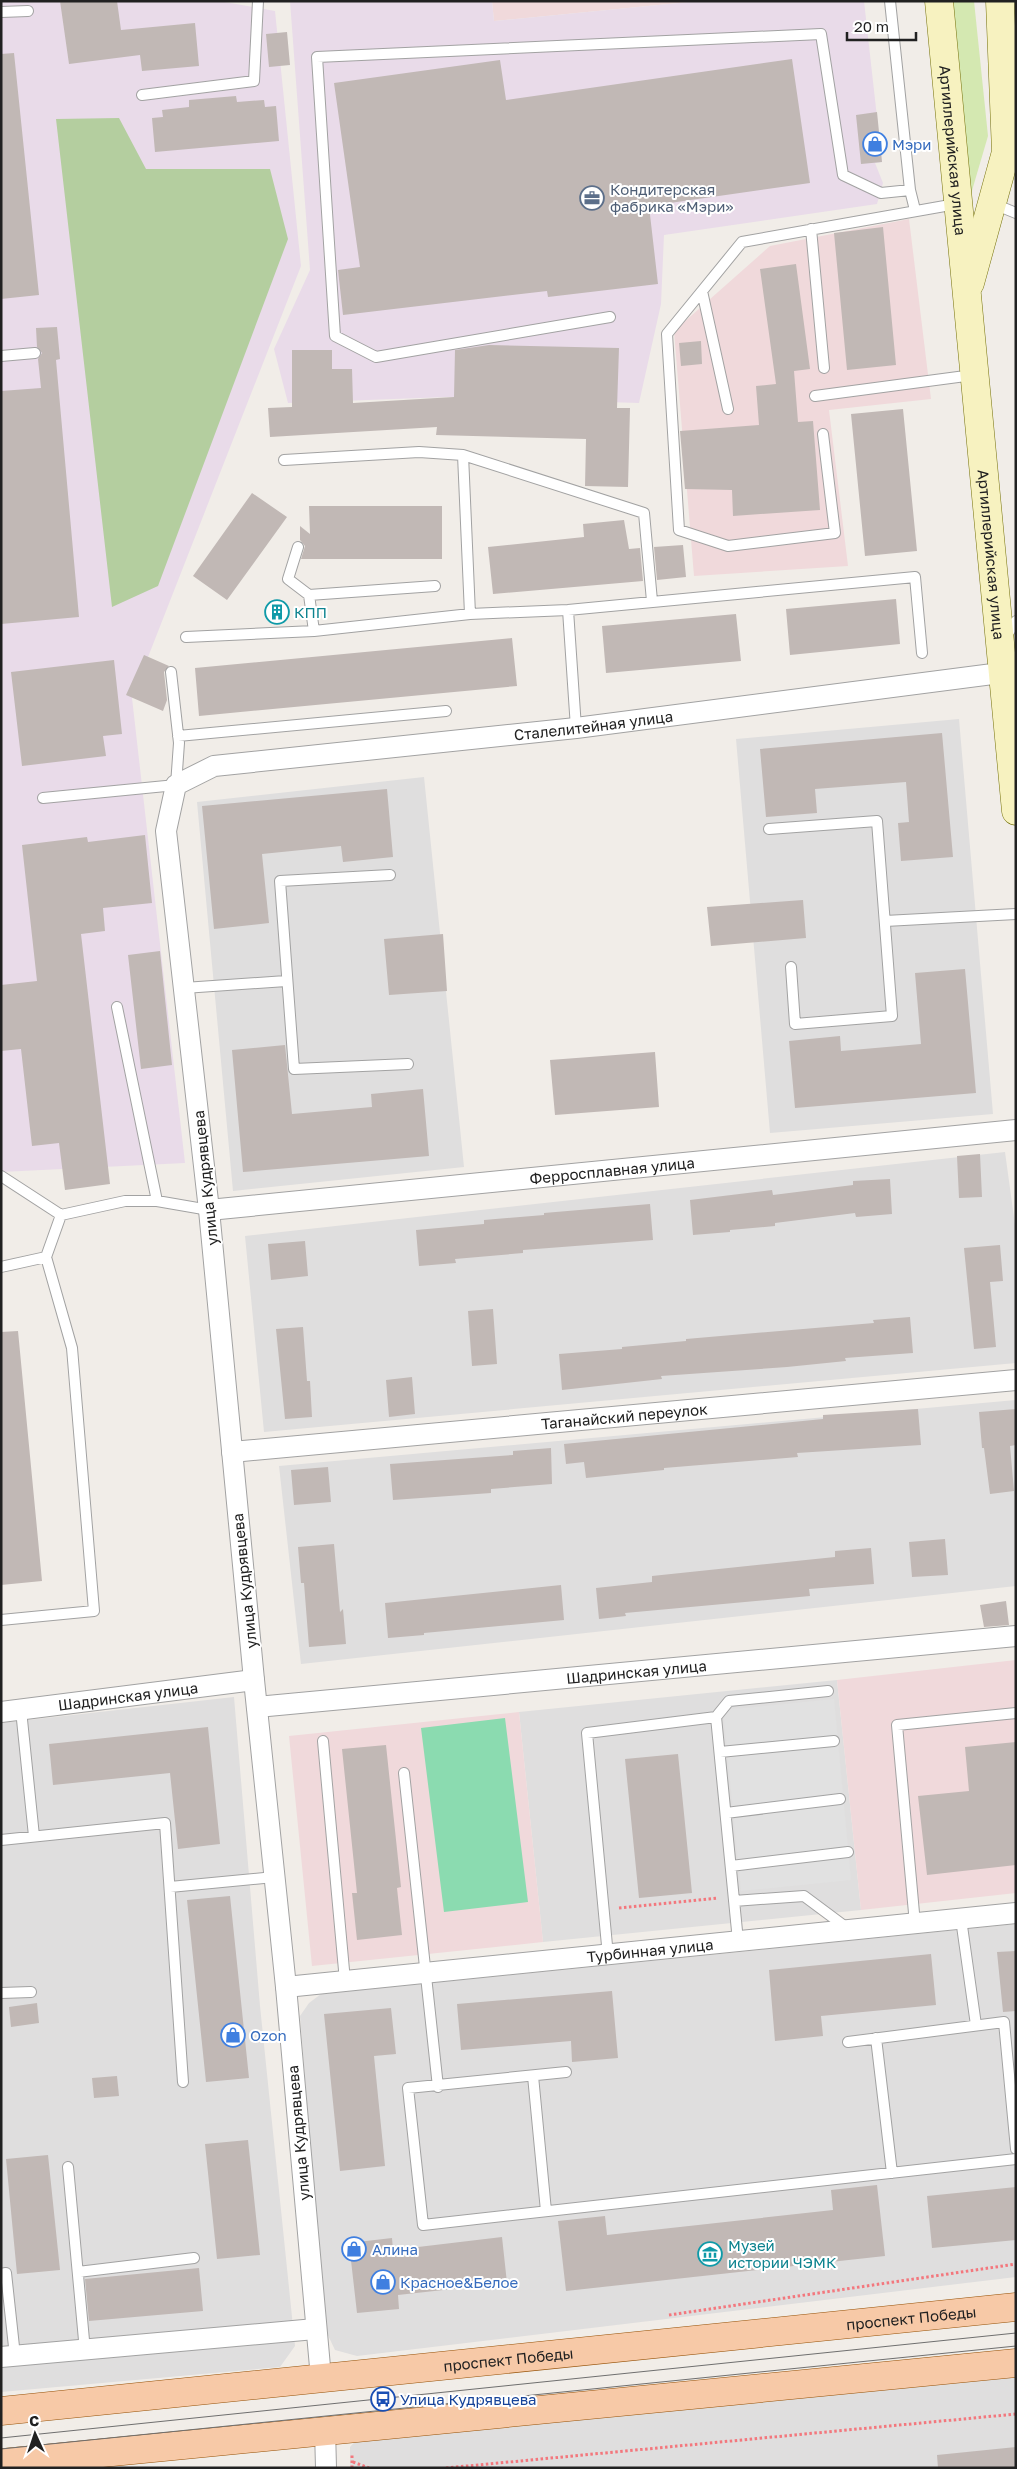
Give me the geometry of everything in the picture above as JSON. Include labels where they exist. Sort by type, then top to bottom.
[{"type":"main road","name":"проспект Победы","points":[[1,2411],[1016,2306]]},
{"type":"main road","points":[[1,2463],[325,2429],[1016,2363]]},
{"type":"street","name":"Артиллерийская улица","points":[[939,1],[973,375],[1006,664],[1016,811]]},
{"type":"street","name":"Артиллерийская улица","points":[[966,299],[1004,208],[1006,152],[1003,5]]},
{"type":"street","name":"Сталелитейная улица","points":[[176,785],[214,766],[576,728],[1006,664]]},
{"type":"street","name":"улица Кудрявцева","points":[[176,785],[166,831],[209,1210],[254,1680],[286,1987],[315,2329],[321,2378]]},
{"type":"street","name":"Ферросплавная улица","points":[[209,1210],[1016,1130]]},
{"type":"street","name":"Таганайский переулок","points":[[232,1452],[1016,1380]]},
{"type":"street","name":"Шадринская улица","points":[[257,1707],[1016,1636]]},
{"type":"street","name":"Шадринская улица","points":[[1,1712],[254,1680]]},
{"type":"street","name":"Турбинная улица","points":[[286,1987],[608,1956],[1016,1913]]},
{"type":"street","points":[[8,2356],[85,2351],[315,2329]]},
{"type":"street","points":[[325,2429],[326,2468]]},
{"type":"lane","points":[[142,95],[254,81],[258,1]]},
{"type":"lane","points":[[890,1],[910,190],[915,210]]},
{"type":"lane","points":[[1,12],[28,10]]},
{"type":"lane","points":[[610,317],[376,357],[335,336],[317,57],[821,34],[843,175],[881,193],[910,190]]},
{"type":"lane","points":[[823,434],[835,533],[728,546],[679,530],[667,334],[742,242],[957,204]]},
{"type":"lane","points":[[811,229],[824,368]]},
{"type":"lane","points":[[702,291],[728,409]]},
{"type":"lane","points":[[1,356],[35,353]]},
{"type":"lane","points":[[815,396],[973,375]]},
{"type":"lane","points":[[284,460],[419,452],[463,455],[644,513],[652,601]]},
{"type":"lane","points":[[463,455],[470,614]]},
{"type":"lane","points":[[298,547],[288,579],[309,595],[436,586]]},
{"type":"lane","points":[[186,637],[314,631],[470,614],[568,610],[915,577],[922,653]]},
{"type":"lane","points":[[309,595],[314,631]]},
{"type":"lane","points":[[568,610],[576,728]]},
{"type":"lane","points":[[1006,664],[1016,621]]},
{"type":"lane","points":[[43,798],[176,785],[178,736],[171,672]]},
{"type":"lane","points":[[178,736],[446,711]]},
{"type":"lane","points":[[769,829],[877,821],[892,1016],[795,1024],[790,967]]},
{"type":"lane","points":[[390,875],[280,881],[294,1069],[408,1064]]},
{"type":"lane","points":[[885,921],[1016,914]]},
{"type":"lane","points":[[184,988],[286,981]]},
{"type":"lane","points":[[116,1007],[156,1201]]},
{"type":"lane","points":[[1,1176],[61,1215],[103,1204],[125,1201],[156,1201],[209,1210]]},
{"type":"lane","points":[[1,1620],[94,1610],[72,1348],[46,1257],[61,1215]]},
{"type":"lane","points":[[1,1267],[46,1257]]},
{"type":"lane","points":[[608,1956],[587,1732],[716,1717],[729,1701],[828,1691]]},
{"type":"lane","points":[[21,1710],[34,1836]]},
{"type":"lane","points":[[915,1924],[897,1725],[1016,1714]]},
{"type":"lane","points":[[716,1717],[738,1942]]},
{"type":"lane","points":[[323,1741],[345,1981]]},
{"type":"lane","points":[[720,1752],[834,1741]]},
{"type":"lane","points":[[404,1773],[438,2087]]},
{"type":"lane","points":[[726,1813],[840,1799]]},
{"type":"lane","points":[[1,1840],[165,1823],[183,2082]]},
{"type":"lane","points":[[731,1866],[848,1852]]},
{"type":"lane","points":[[170,1887],[274,1877]]},
{"type":"lane","points":[[734,1899],[804,1896],[850,1930]]},
{"type":"lane","points":[[961,1919],[976,2025]]},
{"type":"lane","points":[[1,1993],[31,1992]]},
{"type":"lane","points":[[848,2042],[1004,2022],[1016,2149]]},
{"type":"lane","points":[[876,2038],[892,2173]]},
{"type":"lane","points":[[566,2072],[438,2087],[408,2088],[423,2225],[1016,2160]]},
{"type":"lane","points":[[533,2076],[546,2211]]},
{"type":"lane","points":[[68,2167],[85,2351]]},
{"type":"lane","points":[[78,2272],[194,2258]]},
{"type":"lane","points":[[1,2274],[6,2273],[8,2356]]},
{"type":"path","points":[[604,1910],[734,1899]]},
{"type":"path","points":[[446,2468],[1016,2414]]},
{"type":"path","points":[[352,2468],[353,2462],[369,2468]]},
{"type":"shaded area","points":[[1,1],[219,1],[275,11],[301,266],[132,698],[185,1163],[1,1172]]},
{"type":"shaded area","name":"Кондитерская фабрика «Мэри»","points":[[290,1],[492,1],[494,21],[699,1],[864,1],[882,162],[875,163],[883,183],[877,204],[664,235],[661,304],[639,403],[447,397],[288,403],[274,349],[310,270]]},
{"type":"shaded area","points":[[492,1],[699,1],[494,21]]},
{"type":"shaded area","points":[[909,219],[931,399],[829,410],[848,566],[694,576],[674,331],[770,246]]},
{"type":"shaded area","points":[[959,719],[993,1114],[770,1133],[736,739]]},
{"type":"shaded area","points":[[424,777],[464,1167],[233,1191],[197,802]]},
{"type":"shaded area","points":[[1005,1152],[1016,1232],[1016,1363],[264,1432],[245,1236]]},
{"type":"shaded area","points":[[1016,1400],[1016,1586],[301,1664],[279,1466]]},
{"type":"shaded area","points":[[1016,1660],[1016,1893],[861,1910],[837,1680]]},
{"type":"shaded area","points":[[837,1680],[861,1910],[543,1942],[519,1712]]},
{"type":"shaded area","points":[[234,1697],[260,2006],[295,2346],[280,2367],[1,2392],[1,1723]]},
{"type":"shaded area","points":[[834,1699],[851,1880],[741,1891],[723,1710]]},
{"type":"shaded area","points":[[519,1712],[543,1942],[312,1966],[289,1736]]},
{"type":"shaded area","points":[[1016,1924],[1016,2277],[357,2356],[335,2350],[325,2329],[300,2016],[309,2003],[321,1994]]},
{"type":"shaded area","points":[[1016,2376],[1016,2468],[350,2468],[350,2447],[359,2437]]},
{"type":"green space","points":[[952,1],[974,1],[988,136],[971,194]]},
{"type":"green space","points":[[119,118],[146,169],[270,169],[288,239],[158,586],[112,607],[56,119]]},
{"type":"green space","points":[[505,1718],[528,1902],[444,1912],[421,1728]]},
{"type":"building","points":[[60,1],[117,1],[121,30],[195,23],[199,66],[142,71],[140,55],[69,64]]},
{"type":"building","points":[[287,32],[290,65],[269,67],[266,34]]},
{"type":"building","points":[[14,53],[39,295],[1,299],[1,54]]},
{"type":"building","points":[[792,59],[810,183],[649,206],[658,284],[548,297],[547,291],[343,315],[338,270],[360,267],[334,83],[500,60],[506,100]]},
{"type":"building","points":[[236,96],[237,102],[264,100],[265,107],[276,106],[279,141],[155,152],[152,118],[163,117],[162,110],[189,107],[189,100]]},
{"type":"building","points":[[877,112],[882,162],[861,164],[856,115]]},
{"type":"building","points":[[883,227],[896,365],[847,370],[834,233]]},
{"type":"building","points":[[796,264],[810,369],[794,371],[798,422],[813,421],[820,510],[733,516],[732,490],[685,489],[680,431],[759,425],[756,386],[776,384],[760,269]]},
{"type":"building","points":[[57,327],[60,359],[56,360],[79,617],[1,624],[1,391],[41,388],[38,359],[42,353],[37,347],[36,328]]},
{"type":"building","points":[[701,341],[702,364],[681,366],[679,343]]},
{"type":"building","points":[[489,345],[619,348],[617,408],[630,408],[628,487],[585,486],[586,439],[436,435],[437,427],[270,437],[268,408],[292,407],[292,350],[332,350],[332,369],[352,369],[353,403],[454,397],[455,350]]},
{"type":"building","points":[[903,409],[917,551],[865,556],[851,414]]},
{"type":"building","points":[[252,493],[287,517],[227,600],[193,576]]},
{"type":"building","points":[[309,506],[442,506],[442,559],[301,559],[305,546],[300,540],[300,526],[310,534]]},
{"type":"building","points":[[624,520],[629,549],[640,548],[643,581],[493,594],[488,547],[584,537],[583,524]]},
{"type":"building","points":[[683,545],[686,577],[657,580],[654,547]]},
{"type":"building","points":[[896,599],[900,644],[790,655],[786,609]]},
{"type":"building","points":[[736,614],[741,661],[606,673],[602,626]]},
{"type":"building","points":[[512,638],[517,686],[199,716],[195,668]]},
{"type":"building","points":[[144,655],[169,666],[164,672],[167,700],[163,711],[126,695]]},
{"type":"building","points":[[114,660],[122,734],[103,736],[106,756],[22,766],[11,672]]},
{"type":"building","points":[[942,733],[953,857],[901,861],[898,823],[909,822],[906,782],[815,789],[817,813],[766,817],[760,749]]},
{"type":"building","points":[[387,789],[393,857],[343,862],[341,846],[262,854],[269,923],[214,929],[202,806]]},
{"type":"building","points":[[145,835],[152,903],[103,908],[105,931],[81,934],[110,1184],[65,1190],[59,1143],[32,1146],[21,1049],[1,1051],[1,985],[37,981],[22,845],[87,837],[88,842]]},
{"type":"building","points":[[803,900],[806,938],[711,946],[707,907]]},
{"type":"building","points":[[443,934],[447,991],[389,995],[384,939]]},
{"type":"building","points":[[160,951],[172,1065],[141,1069],[128,955]]},
{"type":"building","points":[[965,969],[976,1093],[795,1108],[789,1041],[840,1036],[841,1051],[921,1044],[915,973]]},
{"type":"building","points":[[285,1045],[292,1114],[372,1107],[371,1094],[423,1089],[429,1156],[243,1172],[232,1050]]},
{"type":"building","points":[[655,1052],[659,1107],[555,1115],[550,1060]]},
{"type":"building","points":[[980,1154],[982,1197],[959,1198],[957,1156]]},
{"type":"building","points":[[890,1179],[892,1214],[856,1217],[855,1213],[775,1223],[775,1226],[693,1235],[690,1200],[772,1190],[773,1195],[853,1185],[853,1181]]},
{"type":"building","points":[[650,1204],[653,1240],[523,1250],[523,1253],[455,1259],[456,1263],[419,1266],[416,1230],[484,1224],[484,1220],[544,1215],[544,1213]]},
{"type":"building","points":[[305,1241],[308,1276],[271,1280],[268,1244]]},
{"type":"building","points":[[1000,1245],[1003,1281],[990,1282],[996,1347],[974,1349],[964,1248]]},
{"type":"building","points":[[493,1309],[497,1364],[472,1366],[468,1311]]},
{"type":"building","points":[[910,1317],[913,1353],[845,1358],[846,1361],[787,1367],[661,1376],[662,1379],[562,1390],[559,1354],[622,1349],[622,1347],[686,1341],[686,1339],[874,1323],[873,1320]]},
{"type":"building","points":[[303,1327],[307,1381],[310,1381],[312,1417],[285,1419],[276,1329]]},
{"type":"building","points":[[18,1331],[42,1581],[1,1585],[1,1332]]},
{"type":"building","points":[[412,1377],[415,1414],[389,1417],[386,1380]]},
{"type":"building","points":[[918,1409],[921,1445],[797,1453],[798,1457],[664,1468],[664,1470],[586,1478],[584,1462],[566,1464],[564,1444],[823,1419],[823,1415]]},
{"type":"building","points":[[1016,1409],[1016,1445],[1010,1446],[1014,1491],[990,1494],[984,1448],[982,1448],[979,1412]]},
{"type":"building","points":[[551,1448],[552,1484],[491,1489],[491,1493],[393,1500],[390,1464],[513,1455],[513,1451]]},
{"type":"building","points":[[328,1467],[331,1502],[294,1505],[291,1470]]},
{"type":"building","points":[[945,1539],[948,1575],[912,1577],[909,1542]]},
{"type":"building","points":[[334,1544],[340,1612],[343,1609],[346,1644],[309,1647],[304,1583],[301,1583],[298,1547]]},
{"type":"building","points":[[871,1548],[874,1584],[809,1589],[810,1596],[625,1613],[626,1616],[599,1619],[596,1588],[652,1582],[652,1576],[835,1557],[835,1551]]},
{"type":"building","points":[[561,1585],[564,1620],[388,1638],[385,1603]]},
{"type":"building","points":[[1006,1601],[1009,1625],[984,1627],[980,1605]]},
{"type":"building","points":[[208,1727],[220,1844],[178,1849],[170,1773],[53,1785],[49,1744]]},
{"type":"building","points":[[1016,1742],[1016,1865],[927,1875],[918,1796],[969,1791],[965,1747]]},
{"type":"building","points":[[386,1745],[401,1887],[397,1888],[402,1935],[357,1940],[352,1893],[357,1893],[342,1749]]},
{"type":"building","points":[[678,1754],[692,1893],[639,1898],[625,1759]]},
{"type":"building","points":[[230,1896],[249,2078],[206,2082],[187,1900]]},
{"type":"building","points":[[1016,1951],[1016,2011],[1003,2012],[997,1952]]},
{"type":"building","points":[[931,1954],[936,2005],[821,2016],[823,2036],[775,2041],[769,1970]]},
{"type":"building","points":[[612,1991],[618,2058],[572,2062],[571,2041],[461,2050],[457,2004]]},
{"type":"building","points":[[37,2003],[39,2023],[11,2027],[9,2007]]},
{"type":"building","points":[[391,2008],[396,2054],[374,2056],[385,2166],[340,2171],[324,2014]]},
{"type":"building","points":[[117,2076],[119,2096],[94,2098],[92,2078]]},
{"type":"building","points":[[248,2140],[260,2255],[217,2259],[205,2144]]},
{"type":"building","points":[[48,2155],[60,2270],[17,2274],[6,2159]]},
{"type":"building","points":[[877,2185],[885,2256],[566,2291],[558,2221],[605,2216],[607,2235],[833,2210],[831,2190]]},
{"type":"building","points":[[1016,2187],[1016,2240],[932,2248],[927,2196]]},
{"type":"building","points":[[502,2237],[507,2283],[398,2295],[399,2309],[357,2313],[349,2243],[392,2238],[393,2250]]},
{"type":"building","points":[[199,2268],[203,2311],[89,2321],[85,2279]]},
{"type":"building","points":[[1016,2447],[1016,2468],[938,2468],[937,2455]]},
{"type":"tram line","points":[[1,2438],[1016,2333]]},
{"type":"tram line","points":[[1,2449],[1016,2346]]},
{"type":"place","name":"Мэри","points":[[875,144]]},
{"type":"place","name":"Кондитерская фабрика «Мэри»","points":[[592,198]]},
{"type":"place","name":"КПП","points":[[277,612]]},
{"type":"place","name":"Ozon","points":[[233,2035]]},
{"type":"place","name":"Алина","points":[[354,2249]]},
{"type":"place","name":"Музей истории ЧЭМК","points":[[710,2254]]},
{"type":"place","name":"Красное&Белое","points":[[383,2282]]},
{"type":"place","name":"Улица Кудрявцева","points":[[383,2399]]}]
